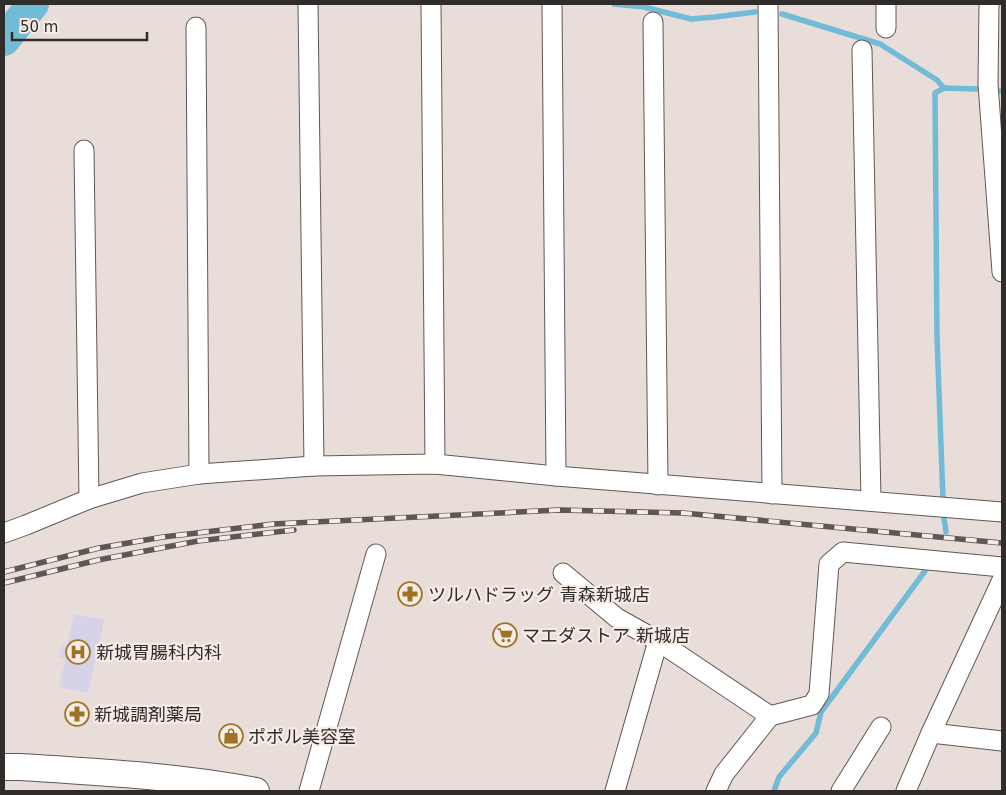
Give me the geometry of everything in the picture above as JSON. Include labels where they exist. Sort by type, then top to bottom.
[{"type":"main road","points":[[12,767],[119,783],[256,791]]},
{"type":"street","points":[[308,4],[314,466]]},
{"type":"street","points":[[431,4],[435,464]]},
{"type":"street","points":[[552,4],[556,476]]},
{"type":"street","points":[[768,4],[772,494]]},
{"type":"street","points":[[886,4],[886,28]]},
{"type":"street","points":[[989,4],[988,84],[1002,272]]},
{"type":"street","points":[[654,22],[658,484]]},
{"type":"street","points":[[196,27],[199,474]]},
{"type":"street","points":[[862,50],[871,501]]},
{"type":"street","points":[[84,150],[89,499]]},
{"type":"street","points":[[4,533],[26,526],[89,499],[142,483],[199,474],[314,466],[435,464],[556,476],[1002,512]]},
{"type":"street","points":[[716,791],[724,774],[770,716],[812,705],[820,694],[829,564],[843,552],[1002,567]]},
{"type":"street","points":[[309,791],[376,554]]},
{"type":"street","points":[[563,573],[617,618],[658,641],[770,716]]},
{"type":"street","points":[[906,791],[1002,580]]},
{"type":"street","points":[[616,791],[658,641]]},
{"type":"street","points":[[841,791],[881,728]]},
{"type":"street","points":[[931,734],[1002,741]]},
{"type":"shaded area","name":"新城胃腸科内科","points":[[74,614],[104,620],[88,693],[59,687],[65,659],[59,658],[62,645],[67,646]]},
{"type":"waterway","points":[[4,40],[33,4]]},
{"type":"waterway","points":[[614,4],[644,7],[691,19],[755,12]]},
{"type":"waterway","points":[[782,14],[880,44],[937,80],[944,88]]},
{"type":"waterway","points":[[943,500],[937,337],[935,93],[944,88],[977,89]]},
{"type":"waterway","points":[[944,518],[946,532]]},
{"type":"waterway","points":[[774,791],[779,777],[816,733],[821,712],[925,571]]},
{"type":"railway","points":[[4,572],[99,548],[163,537],[273,524],[559,510],[683,513],[1002,543]]},
{"type":"railway","points":[[4,583],[98,560],[198,541],[294,530]]},
{"type":"place","name":"ツルハドラッグ 青森新城店","points":[[410,594]]},
{"type":"place","name":"マエダストア 新城店","points":[[505,635]]},
{"type":"place","name":"新城胃腸科内科","points":[[78,652]]},
{"type":"place","name":"新城調剤薬局","points":[[77,714]]},
{"type":"place","name":"ポポル美容室","points":[[231,736]]}]
